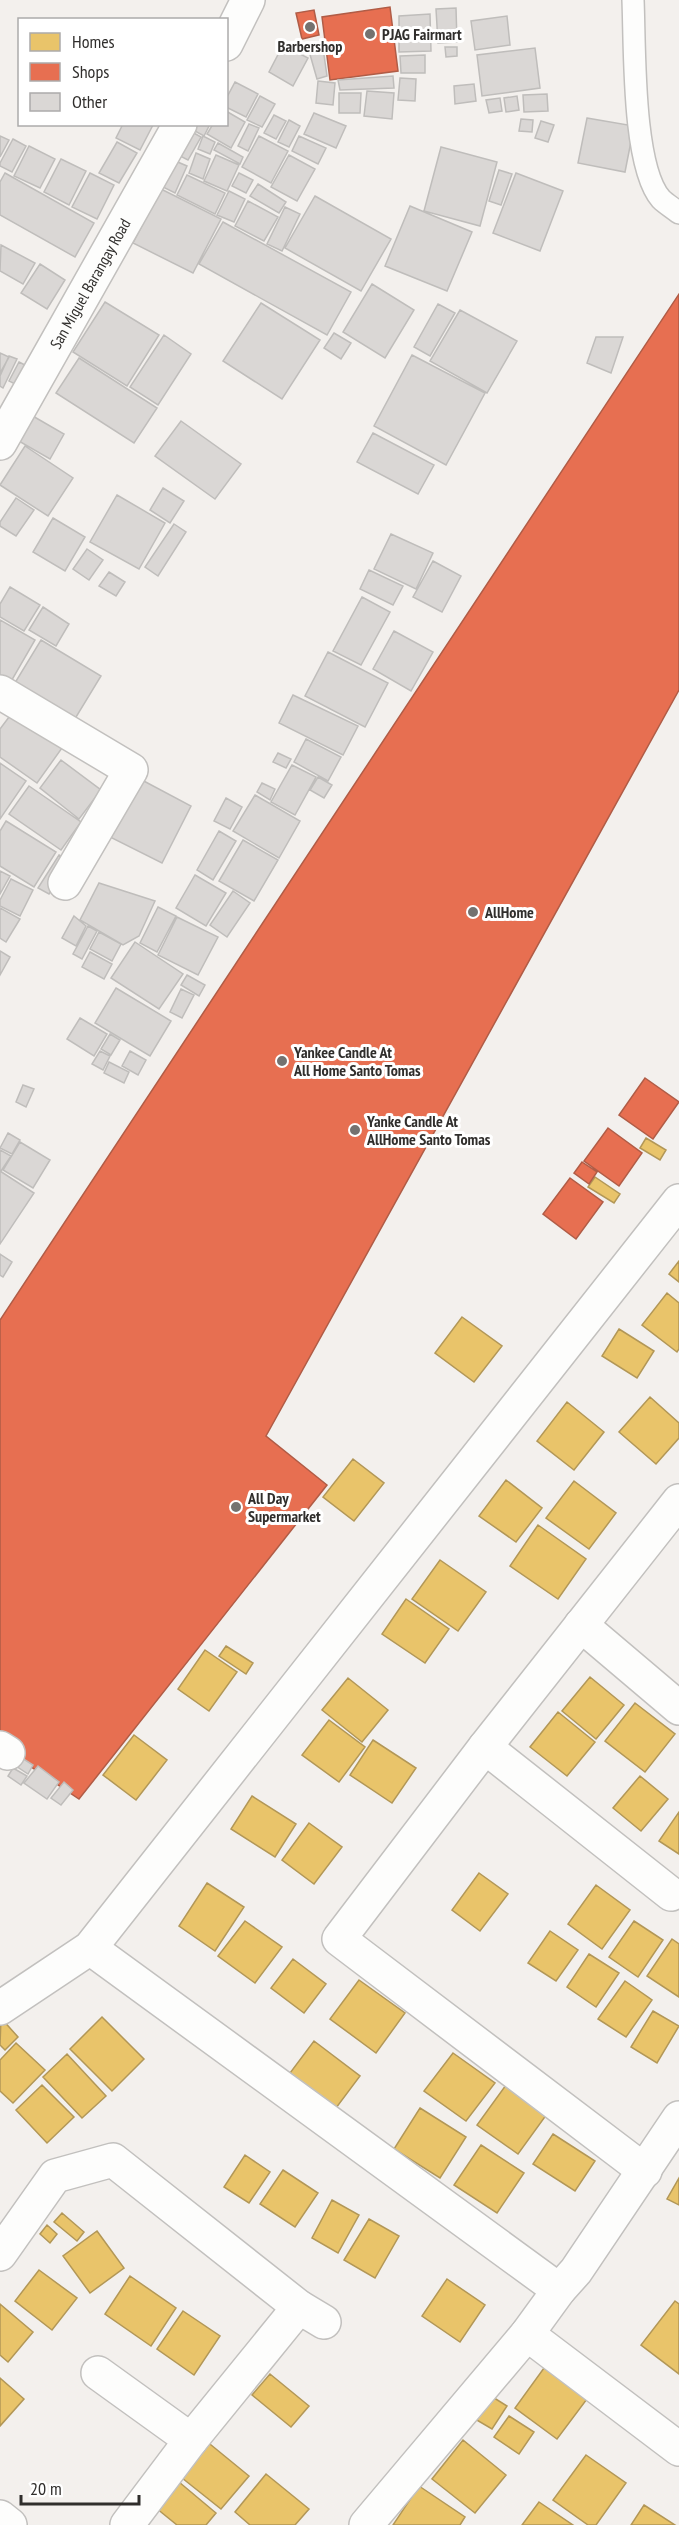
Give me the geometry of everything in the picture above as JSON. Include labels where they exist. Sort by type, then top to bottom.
[{"type":"street","points":[[228,40],[248,0]]},
{"type":"street","name":"San Miguel Barangay Road","points":[[0,443],[179,126]]},
{"type":"street","points":[[0,692],[131,770],[64,883]]},
{"type":"street","points":[[0,2008],[90,1948],[679,1201]]},
{"type":"street","points":[[645,2171],[339,1939],[485,1747],[679,1501]]},
{"type":"street","points":[[581,1625],[679,1708]]},
{"type":"street","points":[[485,1747],[670,1894]]},
{"type":"street","points":[[90,1948],[559,2290]]},
{"type":"street","points":[[366,2525],[527,2334],[576,2271],[679,2118]]},
{"type":"street","points":[[0,2254],[55,2176],[113,2160],[312,2314],[191,2439],[126,2525]]},
{"type":"street","points":[[527,2334],[679,2449]]},
{"type":"street","points":[[98,2373],[191,2439]]},
{"type":"street","points":[[0,2517],[10,2525]]},
{"type":"lane","points":[[633,0],[636,82],[642,152],[651,180],[660,198],[679,213]]},
{"type":"building: Homes","points":[[646,1138],[666,1150],[660,1160],[640,1148]]},
{"type":"building: Homes","points":[[595,1177],[620,1194],[614,1203],[588,1187]]},
{"type":"building: Homes","points":[[679,1261],[679,1282],[669,1274]]},
{"type":"building: Homes","points":[[667,1293],[679,1303],[679,1349],[677,1352],[642,1325]]},
{"type":"building: Homes","points":[[462,1317],[502,1346],[474,1382],[435,1353]]},
{"type":"building: Homes","points":[[619,1329],[654,1351],[637,1378],[602,1356]]},
{"type":"building: Homes","points":[[650,1397],[679,1423],[679,1438],[656,1464],[619,1432]]},
{"type":"building: Homes","points":[[567,1402],[604,1432],[574,1470],[537,1441]]},
{"type":"building: Homes","points":[[353,1459],[384,1483],[354,1521],[323,1497]]},
{"type":"building: Homes","points":[[506,1480],[542,1508],[516,1542],[479,1516]]},
{"type":"building: Homes","points":[[574,1481],[616,1513],[589,1549],[546,1518]]},
{"type":"building: Homes","points":[[538,1525],[586,1559],[558,1599],[510,1566]]},
{"type":"building: Homes","points":[[440,1560],[486,1592],[458,1631],[412,1599]]},
{"type":"building: Homes","points":[[406,1599],[449,1629],[425,1663],[382,1634]]},
{"type":"building: Homes","points":[[226,1646],[253,1663],[246,1674],[219,1656]]},
{"type":"building: Homes","points":[[205,1650],[237,1672],[209,1711],[178,1689]]},
{"type":"building: Homes","points":[[590,1677],[624,1705],[596,1739],[562,1711]]},
{"type":"building: Homes","points":[[348,1678],[388,1710],[362,1742],[322,1710]]},
{"type":"building: Homes","points":[[635,1703],[675,1734],[645,1772],[605,1741]]},
{"type":"building: Homes","points":[[558,1712],[595,1742],[567,1776],[530,1747]]},
{"type":"building: Homes","points":[[329,1720],[365,1747],[339,1782],[302,1755]]},
{"type":"building: Homes","points":[[134,1735],[167,1760],[136,1800],[103,1775]]},
{"type":"building: Homes","points":[[373,1740],[416,1768],[392,1803],[350,1775]]},
{"type":"building: Homes","points":[[640,1776],[668,1799],[641,1831],[613,1808]]},
{"type":"building: Homes","points":[[252,1796],[296,1824],[275,1857],[231,1829]]},
{"type":"building: Homes","points":[[679,1812],[679,1854],[659,1841]]},
{"type":"building: Homes","points":[[309,1823],[342,1847],[314,1884],[282,1860]]},
{"type":"building: Homes","points":[[479,1873],[508,1894],[480,1931],[452,1910]]},
{"type":"building: Homes","points":[[207,1883],[244,1907],[215,1951],[179,1926]]},
{"type":"building: Homes","points":[[596,1885],[630,1910],[602,1949],[568,1924]]},
{"type":"building: Homes","points":[[245,1921],[282,1947],[255,1983],[218,1956]]},
{"type":"building: Homes","points":[[634,1921],[663,1940],[638,1977],[609,1957]]},
{"type":"building: Homes","points":[[550,1931],[578,1950],[556,1981],[528,1963]]},
{"type":"building: Homes","points":[[672,1939],[679,1944],[679,1997],[647,1976]]},
{"type":"building: Homes","points":[[589,1954],[619,1973],[596,2007],[567,1987]]},
{"type":"building: Homes","points":[[293,1959],[326,1984],[304,2013],[271,1988]]},
{"type":"building: Homes","points":[[359,1980],[405,2013],[376,2053],[330,2019]]},
{"type":"building: Homes","points":[[625,1981],[652,2000],[626,2037],[598,2019]]},
{"type":"building: Homes","points":[[653,2011],[679,2026],[657,2063],[631,2047]]},
{"type":"building: Homes","points":[[102,2017],[144,2059],[112,2091],[70,2049]]},
{"type":"building: Homes","points":[[1,2018],[18,2037],[5,2050],[0,2045]]},
{"type":"building: Homes","points":[[314,2041],[360,2076],[333,2112],[287,2077]]},
{"type":"building: Homes","points":[[16,2043],[45,2070],[13,2103],[0,2091],[0,2060]]},
{"type":"building: Homes","points":[[453,2053],[495,2083],[466,2121],[424,2091]]},
{"type":"building: Homes","points":[[67,2054],[106,2096],[82,2118],[43,2077]]},
{"type":"building: Homes","points":[[42,2085],[74,2117],[47,2143],[16,2110]]},
{"type":"building: Homes","points":[[506,2085],[547,2114],[518,2154],[477,2125]]},
{"type":"building: Homes","points":[[420,2108],[466,2137],[440,2178],[394,2149]]},
{"type":"building: Homes","points":[[553,2134],[595,2161],[575,2191],[533,2164]]},
{"type":"building: Homes","points":[[481,2145],[524,2173],[497,2213],[454,2185]]},
{"type":"building: Homes","points":[[245,2155],[270,2172],[249,2203],[224,2187]]},
{"type":"building: Homes","points":[[283,2170],[318,2193],[295,2227],[260,2204]]},
{"type":"building: Homes","points":[[679,2178],[679,2205],[667,2199]]},
{"type":"building: Homes","points":[[332,2200],[359,2215],[338,2253],[312,2238]]},
{"type":"building: Homes","points":[[62,2213],[84,2232],[77,2241],[54,2222]]},
{"type":"building: Homes","points":[[369,2219],[399,2236],[375,2278],[344,2260]]},
{"type":"building: Homes","points":[[47,2225],[57,2234],[50,2243],[40,2234]]},
{"type":"building: Homes","points":[[97,2231],[124,2268],[90,2293],[63,2256]]},
{"type":"building: Homes","points":[[39,2270],[77,2298],[52,2330],[15,2301]]},
{"type":"building: Homes","points":[[130,2276],[176,2308],[151,2346],[105,2314]]},
{"type":"building: Homes","points":[[447,2279],[485,2305],[460,2342],[422,2316]]},
{"type":"building: Homes","points":[[675,2301],[679,2304],[679,2374],[641,2345]]},
{"type":"building: Homes","points":[[0,2304],[33,2332],[8,2362],[0,2355]]},
{"type":"building: Homes","points":[[183,2311],[220,2336],[194,2375],[157,2349]]},
{"type":"building: Homes","points":[[544,2368],[587,2399],[557,2439],[515,2408]]},
{"type":"building: Homes","points":[[270,2374],[309,2406],[291,2427],[252,2395]]},
{"type":"building: Homes","points":[[0,2378],[24,2399],[0,2426]]},
{"type":"building: Homes","points":[[491,2396],[507,2406],[492,2429],[475,2419]]},
{"type":"building: Homes","points":[[509,2416],[534,2432],[519,2454],[494,2437]]},
{"type":"building: Homes","points":[[205,2440],[249,2476],[221,2509],[177,2474]]},
{"type":"building: Homes","points":[[463,2440],[506,2475],[475,2513],[432,2479]]},
{"type":"building: Homes","points":[[586,2455],[626,2483],[596,2525],[588,2525],[553,2500]]},
{"type":"building: Homes","points":[[266,2474],[309,2509],[295,2525],[250,2525],[235,2512]]},
{"type":"building: Homes","points":[[179,2482],[216,2513],[206,2525],[177,2525],[156,2508]]},
{"type":"building: Homes","points":[[419,2486],[465,2517],[460,2525],[393,2525]]},
{"type":"building: Homes","points":[[539,2502],[573,2525],[522,2525]]},
{"type":"building: Homes","points":[[644,2505],[675,2525],[631,2525]]},
{"type":"building: Shops","points":[[390,7],[398,71],[330,80],[322,17]]},
{"type":"building: Shops","points":[[314,10],[319,35],[302,39],[296,13]]},
{"type":"building: Shops","name":"AllHome","points":[[679,294],[679,690],[266,1436],[327,1485],[79,1799],[0,1746],[0,1320]]},
{"type":"building: Shops","points":[[645,1078],[679,1102],[653,1139],[619,1115]]},
{"type":"building: Shops","points":[[608,1128],[642,1153],[619,1186],[584,1161]]},
{"type":"building: Shops","points":[[582,1162],[597,1172],[589,1184],[574,1173]]},
{"type":"building: Shops","points":[[570,1178],[603,1202],[576,1239],[543,1214]]},
{"type":"building: Other","points":[[456,8],[457,42],[438,43],[436,9]]},
{"type":"building: Other","points":[[430,14],[431,51],[399,52],[399,16]]},
{"type":"building: Other","points":[[507,16],[510,45],[475,50],[471,21]]},
{"type":"building: Other","points":[[322,41],[327,76],[317,79],[307,44]]},
{"type":"building: Other","points":[[283,45],[308,58],[293,86],[269,72]]},
{"type":"building: Other","points":[[445,47],[457,47],[457,56],[446,57]]},
{"type":"building: Other","points":[[535,48],[540,88],[482,96],[477,55]]},
{"type":"building: Other","points":[[425,55],[425,73],[401,73],[400,56]]},
{"type":"building: Other","points":[[393,76],[394,88],[340,90],[338,80]]},
{"type":"building: Other","points":[[400,78],[416,79],[415,101],[398,100]]},
{"type":"building: Other","points":[[318,81],[335,83],[333,105],[316,103]]},
{"type":"building: Other","points":[[235,82],[258,94],[246,117],[228,108],[228,95]]},
{"type":"building: Other","points":[[474,84],[476,101],[455,104],[454,86]]},
{"type":"building: Other","points":[[367,91],[394,93],[392,119],[364,116]]},
{"type":"building: Other","points":[[339,93],[361,93],[360,113],[339,113]]},
{"type":"building: Other","points":[[547,94],[548,111],[524,112],[523,95]]},
{"type":"building: Other","points":[[260,96],[275,104],[262,127],[247,120]]},
{"type":"building: Other","points":[[517,96],[519,110],[506,112],[504,98]]},
{"type":"building: Other","points":[[500,98],[502,111],[489,113],[486,100]]},
{"type":"building: Other","points":[[228,112],[245,122],[231,148],[207,134],[212,126],[228,126]]},
{"type":"building: Other","points":[[314,113],[346,126],[336,148],[304,134]]},
{"type":"building: Other","points":[[274,115],[286,121],[276,139],[264,133]]},
{"type":"building: Other","points":[[587,118],[634,126],[625,172],[578,163]]},
{"type":"building: Other","points":[[521,119],[533,120],[532,132],[519,131]]},
{"type":"building: Other","points":[[289,120],[300,126],[289,147],[278,142]]},
{"type":"building: Other","points":[[541,121],[554,125],[548,142],[535,138]]},
{"type":"building: Other","points":[[249,124],[259,128],[248,151],[238,146]]},
{"type":"building: Other","points":[[122,126],[152,126],[140,150],[116,138]]},
{"type":"building: Other","points":[[195,126],[209,126],[204,136],[193,130]]},
{"type":"building: Other","points":[[192,132],[201,137],[188,160],[180,156]]},
{"type":"building: Other","points":[[0,136],[9,140],[0,157]]},
{"type":"building: Other","points":[[203,136],[215,142],[210,154],[198,149]]},
{"type":"building: Other","points":[[259,136],[288,151],[271,183],[242,167]]},
{"type":"building: Other","points":[[299,136],[326,148],[318,164],[292,151]]},
{"type":"building: Other","points":[[13,139],[26,146],[12,172],[0,166],[0,163]]},
{"type":"building: Other","points":[[117,142],[137,153],[119,183],[99,173]]},
{"type":"building: Other","points":[[218,143],[243,157],[240,164],[214,150]]},
{"type":"building: Other","points":[[29,146],[55,159],[40,188],[14,176]]},
{"type":"building: Other","points":[[441,147],[497,162],[480,226],[424,211]]},
{"type":"building: Other","points":[[196,153],[210,159],[203,179],[189,173]]},
{"type":"building: Other","points":[[216,155],[239,165],[227,191],[204,181]]},
{"type":"building: Other","points":[[289,155],[315,169],[297,201],[271,187]]},
{"type":"building: Other","points":[[61,159],[86,171],[69,205],[44,192]]},
{"type":"building: Other","points":[[173,160],[187,166],[175,193],[161,186]]},
{"type":"building: Other","points":[[499,170],[512,174],[501,205],[489,201]]},
{"type":"building: Other","points":[[5,173],[94,223],[75,257],[0,215],[0,182]]},
{"type":"building: Other","points":[[90,173],[114,185],[97,219],[72,207]]},
{"type":"building: Other","points":[[239,173],[253,180],[246,193],[232,186]]},
{"type":"building: Other","points":[[516,173],[563,191],[540,251],[493,233]]},
{"type":"building: Other","points":[[187,175],[225,193],[215,214],[177,195]]},
{"type":"building: Other","points":[[258,184],[286,202],[279,213],[250,196]]},
{"type":"building: Other","points":[[161,189],[221,219],[193,273],[133,243]]},
{"type":"building: Other","points":[[229,191],[245,199],[234,222],[217,215]]},
{"type":"building: Other","points":[[315,196],[391,239],[361,291],[285,248]]},
{"type":"building: Other","points":[[248,201],[278,217],[264,241],[235,226]]},
{"type":"building: Other","points":[[410,206],[472,232],[447,291],[385,266]]},
{"type":"building: Other","points":[[285,207],[300,214],[282,251],[267,244]]},
{"type":"building: Other","points":[[223,222],[351,292],[327,335],[199,264]]},
{"type":"building: Other","points":[[1,245],[35,263],[23,284],[0,271]]},
{"type":"building: Other","points":[[40,264],[65,280],[47,309],[21,293]]},
{"type":"building: Other","points":[[372,284],[414,310],[385,358],[343,332]]},
{"type":"building: Other","points":[[105,302],[159,335],[127,386],[73,352]]},
{"type":"building: Other","points":[[261,303],[320,340],[282,399],[223,361]]},
{"type":"building: Other","points":[[438,304],[455,313],[430,356],[414,347]]},
{"type":"building: Other","points":[[460,310],[517,341],[487,393],[430,361]]},
{"type":"building: Other","points":[[334,333],[351,343],[341,359],[324,348]]},
{"type":"building: Other","points":[[164,335],[191,354],[158,405],[130,387]]},
{"type":"building: Other","points":[[596,337],[623,337],[611,373],[587,363]]},
{"type":"building: Other","points":[[0,353],[9,357],[0,373]]},
{"type":"building: Other","points":[[412,355],[485,393],[446,465],[374,426]]},
{"type":"building: Other","points":[[9,356],[17,359],[3,388],[0,386],[0,376]]},
{"type":"building: Other","points":[[79,358],[157,408],[134,443],[56,393]]},
{"type":"building: Other","points":[[19,362],[31,368],[21,387],[9,381]]},
{"type":"building: Other","points":[[31,415],[64,434],[50,459],[17,440]]},
{"type":"building: Other","points":[[181,421],[241,464],[215,499],[155,456]]},
{"type":"building: Other","points":[[373,433],[434,465],[418,494],[357,462]]},
{"type":"building: Other","points":[[25,446],[73,478],[48,516],[0,485]]},
{"type":"building: Other","points":[[163,488],[184,501],[170,523],[150,510]]},
{"type":"building: Other","points":[[117,495],[165,523],[139,569],[90,542]]},
{"type":"building: Other","points":[[16,498],[34,510],[16,536],[0,526],[0,522]]},
{"type":"building: Other","points":[[53,518],[85,537],[65,571],[33,552]]},
{"type":"building: Other","points":[[174,524],[186,532],[158,576],[145,567]]},
{"type":"building: Other","points":[[391,534],[433,553],[416,589],[374,569]]},
{"type":"building: Other","points":[[87,549],[103,560],[89,580],[73,569]]},
{"type":"building: Other","points":[[433,561],[461,576],[442,612],[413,597]]},
{"type":"building: Other","points":[[369,570],[403,586],[393,605],[360,589]]},
{"type":"building: Other","points":[[109,572],[125,582],[116,596],[99,586]]},
{"type":"building: Other","points":[[10,587],[40,605],[24,631],[0,617],[0,604]]},
{"type":"building: Other","points":[[362,597],[390,612],[361,665],[333,651]]},
{"type":"building: Other","points":[[43,607],[69,624],[56,646],[29,630]]},
{"type":"building: Other","points":[[0,620],[35,640],[9,685],[0,680]]},
{"type":"building: Other","points":[[394,631],[433,652],[411,691],[373,669]]},
{"type":"building: Other","points":[[41,640],[101,676],[70,727],[10,691]]},
{"type":"building: Other","points":[[328,652],[388,683],[365,727],[305,696]]},
{"type":"building: Other","points":[[293,695],[358,726],[343,755],[279,723]]},
{"type":"building: Other","points":[[12,713],[62,748],[37,783],[0,757],[0,729]]},
{"type":"building: Other","points":[[306,739],[341,757],[328,781],[294,762]]},
{"type":"building: Other","points":[[278,753],[291,759],[286,768],[273,762]]},
{"type":"building: Other","points":[[61,760],[101,790],[79,819],[40,788]]},
{"type":"building: Other","points":[[0,763],[26,781],[0,819]]},
{"type":"building: Other","points":[[292,765],[316,777],[295,815],[271,802]]},
{"type":"building: Other","points":[[318,777],[332,785],[324,798],[310,790]]},
{"type":"building: Other","points":[[140,779],[191,806],[162,863],[110,837]]},
{"type":"building: Other","points":[[262,783],[275,789],[270,800],[257,792]]},
{"type":"building: Other","points":[[29,786],[81,822],[61,850],[9,814]]},
{"type":"building: Other","points":[[255,795],[300,821],[279,858],[233,831]]},
{"type":"building: Other","points":[[226,798],[242,807],[230,829],[214,821]]},
{"type":"building: Other","points":[[6,821],[56,852],[34,887],[0,866],[0,831]]},
{"type":"building: Other","points":[[219,831],[236,841],[213,880],[197,870]]},
{"type":"building: Other","points":[[243,840],[278,860],[254,901],[219,881]]},
{"type":"building: Other","points":[[59,855],[70,862],[49,894],[38,888]]},
{"type":"building: Other","points":[[0,871],[10,876],[0,894]]},
{"type":"building: Other","points":[[195,875],[226,893],[206,926],[176,908]]},
{"type":"building: Other","points":[[11,879],[33,890],[20,916],[0,906],[0,900]]},
{"type":"building: Other","points":[[99,883],[155,901],[139,936],[123,945],[80,920]]},
{"type":"building: Other","points":[[233,891],[250,903],[227,937],[210,925]]},
{"type":"building: Other","points":[[158,907],[176,916],[157,952],[140,943]]},
{"type":"building: Other","points":[[0,908],[20,919],[6,942],[0,938]]},
{"type":"building: Other","points":[[74,916],[86,926],[76,946],[62,938]]},
{"type":"building: Other","points":[[177,917],[218,937],[198,975],[158,955]]},
{"type":"building: Other","points":[[88,926],[97,931],[82,959],[73,954]]},
{"type":"building: Other","points":[[99,932],[121,944],[112,961],[90,949]]},
{"type":"building: Other","points":[[135,942],[183,974],[159,1009],[111,978]]},
{"type":"building: Other","points":[[0,951],[10,957],[0,975]]},
{"type":"building: Other","points":[[90,952],[112,964],[104,979],[82,967]]},
{"type":"building: Other","points":[[187,975],[205,985],[199,996],[181,985]]},
{"type":"building: Other","points":[[116,988],[171,1021],[150,1056],[95,1023]]},
{"type":"building: Other","points":[[181,989],[194,995],[182,1018],[170,1012]]},
{"type":"building: Other","points":[[80,1018],[107,1034],[94,1056],[67,1039]]},
{"type":"building: Other","points":[[110,1034],[120,1040],[111,1055],[101,1049]]},
{"type":"building: Other","points":[[100,1051],[110,1056],[103,1070],[92,1064]]},
{"type":"building: Other","points":[[130,1051],[146,1060],[138,1075],[122,1066]]},
{"type":"building: Other","points":[[109,1062],[129,1072],[124,1083],[104,1073]]},
{"type":"building: Other","points":[[23,1085],[34,1089],[26,1107],[16,1102]]},
{"type":"building: Other","points":[[8,1133],[20,1140],[12,1154],[0,1148]]},
{"type":"building: Other","points":[[20,1142],[50,1160],[33,1188],[3,1170]]},
{"type":"building: Other","points":[[0,1150],[11,1156],[1,1171],[0,1170]]},
{"type":"building: Other","points":[[0,1171],[34,1193],[0,1244]]},
{"type":"building: Other","points":[[0,1254],[12,1262],[3,1277],[0,1275]]},
{"type":"building: Other","points":[[22,1758],[33,1765],[28,1774],[16,1766]]},
{"type":"building: Other","points":[[38,1766],[59,1782],[47,1799],[24,1783]]},
{"type":"building: Other","points":[[13,1768],[27,1776],[21,1785],[8,1776]]},
{"type":"building: Other","points":[[64,1782],[73,1790],[61,1805],[51,1798]]},
{"type":"place","name":"Barbershop","points":[[310,27]]},
{"type":"place","name":"PJAG Fairmart","points":[[370,34]]},
{"type":"place","name":"AllHome","points":[[473,912]]},
{"type":"place","name":"Yankee Candle At All Home Santo Tomas","points":[[282,1061]]},
{"type":"place","name":"Yanke Candle At AllHome Santo Tomas","points":[[355,1130]]},
{"type":"place","name":"All Day Supermarket","points":[[236,1507]]}]
